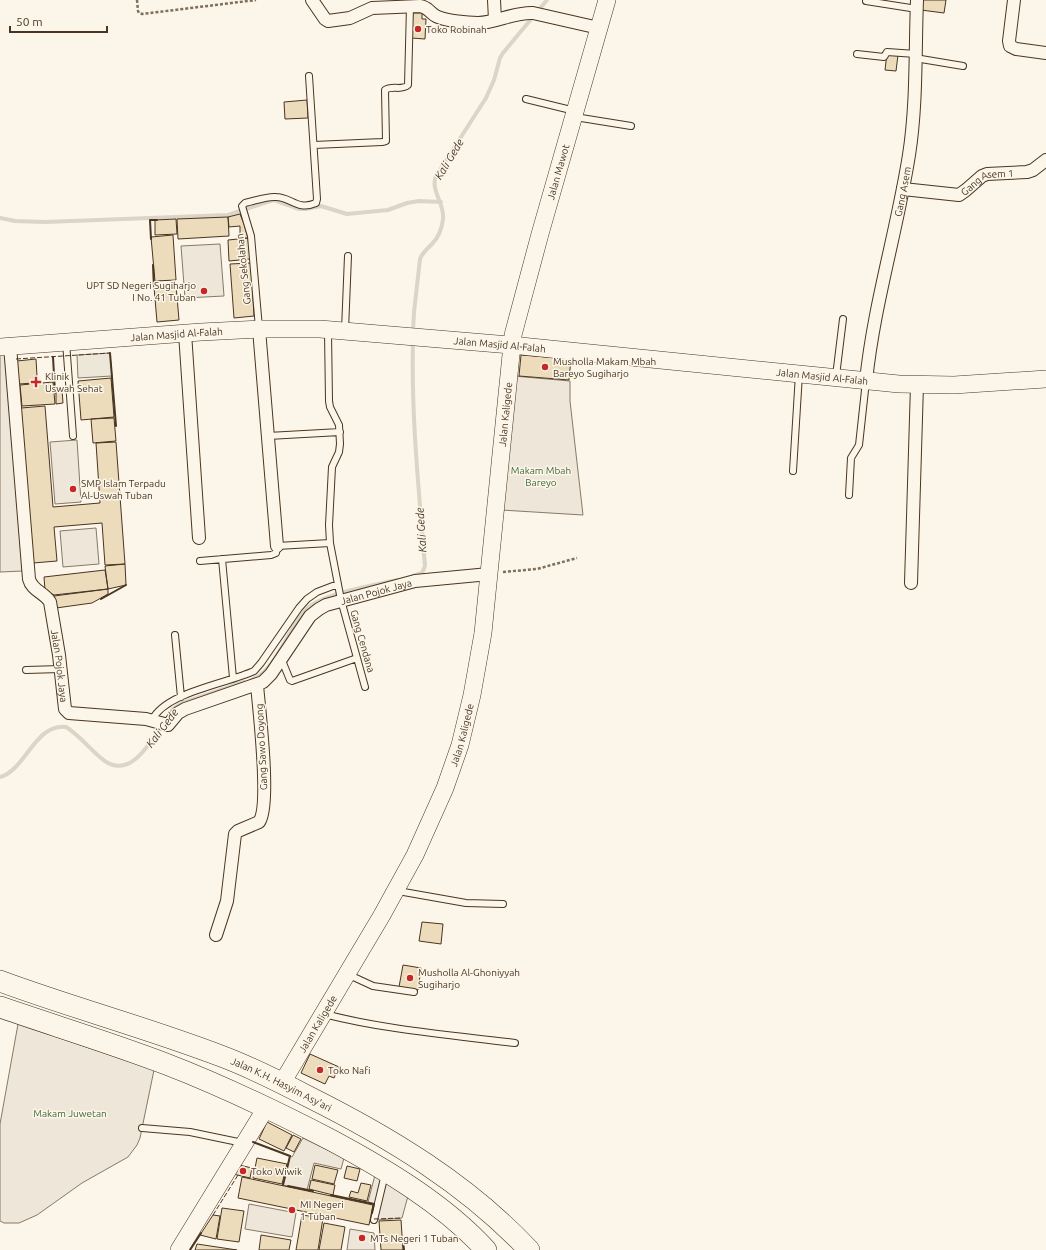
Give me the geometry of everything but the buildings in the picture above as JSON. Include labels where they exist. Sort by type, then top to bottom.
[{"type":"highway","name":"Jalan K.H. Hasyim Asy'ari","points":[[0,981],[187,1043],[252,1069],[282,1083],[381,1136],[444,1176],[494,1216],[529,1250]]},
{"type":"highway","points":[[0,995],[116,1035],[125,1040],[134,1052]]},
{"type":"highway","points":[[0,1007],[134,1052],[206,1080],[266,1108],[351,1151],[386,1171],[440,1209],[465,1229],[486,1250]]},
{"type":"street","points":[[312,0],[328,21],[350,18],[372,8],[424,6],[435,16],[449,20],[478,23],[523,14],[537,14],[599,28]]},
{"type":"street","points":[[494,0],[495,20]]},
{"type":"street","name":"Jalan Mawot","points":[[511,345],[538,241],[607,0]]},
{"type":"street","points":[[1014,0],[1009,41],[1010,46],[1046,53]]},
{"type":"street","name":"Gang Asem","points":[[866,381],[874,323],[903,189],[913,125],[917,4]]},
{"type":"street","name":"Gang Asem 1","points":[[903,189],[959,195],[985,174],[1028,172],[1046,160]]},
{"type":"street","points":[[259,329],[277,546]]},
{"type":"street","name":"Jalan Masjid Al-Falah","points":[[5,347],[185,333],[259,329],[328,330],[511,345],[918,385],[961,385],[1046,379]]},
{"type":"street","points":[[185,333],[199,538]]},
{"type":"street","name":"Jalan Kaligede","points":[[282,1083],[396,891],[415,855],[437,808],[460,745],[479,655],[489,574],[511,345]]},
{"type":"street","name":"Jalan Pojok Jaya","points":[[5,347],[29,579],[32,586],[46,596],[50,602],[61,669],[65,709],[68,713],[112,716],[158,722],[168,725],[178,713],[184,709],[257,685],[268,677],[310,616],[339,592],[420,580],[489,574]]},
{"type":"street","points":[[911,583],[918,385]]},
{"type":"street","name":"Gang Sawo Doyong","points":[[216,935],[227,900],[235,834],[241,829],[259,822],[263,812],[264,765],[257,685]]},
{"type":"street","points":[[179,1250],[266,1108]]},
{"type":"lane","points":[[866,1],[917,4]]},
{"type":"lane","points":[[309,76],[314,145],[386,141],[385,90],[389,88],[405,88],[408,85],[410,6]]},
{"type":"lane","points":[[857,54],[883,57],[887,52],[963,66]]},
{"type":"lane","points":[[526,99],[546,103],[574,114],[631,126]]},
{"type":"lane","name":"Gang Sekolahan","points":[[259,329],[251,236],[243,205],[245,203],[274,197],[280,197],[302,205],[315,203],[317,199],[314,145]]},
{"type":"lane","points":[[345,331],[348,256]]},
{"type":"lane","points":[[836,378],[843,318]]},
{"type":"lane","points":[[268,436],[340,432],[339,425],[330,405],[328,330]]},
{"type":"lane","points":[[66,342],[74,436]]},
{"type":"lane","points":[[793,471],[799,374]]},
{"type":"lane","points":[[849,495],[851,459],[859,445],[866,381]]},
{"type":"lane","name":"Gang Cendana","points":[[340,432],[340,448],[332,470],[329,524],[330,543],[339,592],[365,686]]},
{"type":"lane","points":[[200,561],[273,555],[276,553],[277,546],[330,543]]},
{"type":"lane","points":[[222,559],[233,678]]},
{"type":"lane","points":[[158,722],[155,715],[162,708],[181,697],[254,671],[307,599],[317,592],[339,592]]},
{"type":"lane","points":[[175,635],[181,697]]},
{"type":"lane","points":[[282,658],[290,680],[292,681],[357,658]]},
{"type":"lane","points":[[26,670],[61,669]]},
{"type":"lane","points":[[396,891],[466,903],[503,904]]},
{"type":"lane","points":[[346,974],[372,986],[414,992]]},
{"type":"lane","points":[[323,1013],[389,1027],[514,1043]]},
{"type":"lane","points":[[142,1128],[190,1132],[245,1144]]},
{"type":"lane","points":[[374,1220],[386,1171]]},
{"type":"path","points":[[137,0],[138,11],[142,14],[256,0]]},
{"type":"path","points":[[489,574],[537,569],[577,558]]},
{"type":"green space","points":[[220,244],[224,296],[185,298],[181,246]]},
{"type":"green space","points":[[0,354],[5,354],[23,571],[0,572]]},
{"type":"green space","name":"Makam Mbah Bareyo","points":[[514,376],[570,381],[570,401],[583,515],[501,510]]},
{"type":"green space","points":[[77,440],[81,502],[55,504],[50,442]]},
{"type":"green space","points":[[96,528],[99,564],[63,567],[60,531]]},
{"type":"green space","name":"Makam Juwetan","points":[[18,1024],[154,1070],[140,1138],[137,1145],[128,1157],[82,1183],[37,1215],[19,1223],[4,1223],[0,1221],[0,1124]]},
{"type":"green space","points":[[303,1138],[344,1158],[341,1169],[314,1163],[307,1190],[283,1185],[290,1156],[292,1157]]},
{"type":"green space","points":[[375,1175],[408,1196],[402,1218],[371,1219],[374,1204],[368,1202]]},
{"type":"green space","points":[[249,1204],[296,1213],[292,1237],[245,1229]]},
{"type":"green space","points":[[350,1229],[374,1233],[375,1250],[347,1250]]},
{"type":"shaded area","points":[[110,353],[112,376],[78,378],[77,355]]},
{"type":"waterway","name":"Kali Gede","points":[[413,332],[420,259],[423,253],[438,236],[443,219],[442,208],[435,187],[436,176],[486,98],[503,53],[547,0]]},
{"type":"waterway","points":[[0,218],[15,221],[45,222],[228,215],[274,200],[299,209],[321,206],[347,214],[388,210],[407,203],[419,201],[441,202]]},
{"type":"waterway","name":"Kali Gede","points":[[413,341],[414,425],[425,566],[422,573],[413,576]]},
{"type":"waterway","name":"Kali Gede","points":[[251,680],[269,667],[301,615],[309,607],[317,602],[338,594],[397,580]]},
{"type":"waterway","name":"Kali Gede","points":[[166,720],[173,709],[182,703],[244,682]]},
{"type":"waterway","name":"Kali Gede","points":[[0,777],[9,773],[38,739],[46,732],[55,728],[66,727],[101,758],[111,764],[120,766],[137,758],[151,742],[162,725]]},
{"type":"fence","points":[[16,359],[110,353]]},
{"type":"fence","points":[[213,1215],[238,1175]]},
{"type":"fence","points":[[374,1219],[402,1218]]},
{"type":"wall","points":[[151,239],[150,220],[157,220]]},
{"type":"wall","points":[[153,265],[154,289]]},
{"type":"wall","points":[[110,353],[116,426]]},
{"type":"wall","points":[[53,357],[55,393]]},
{"type":"wall","points":[[101,599],[126,585]]},
{"type":"wall","points":[[253,1142],[290,1156],[283,1185]]},
{"type":"wall","points":[[288,1186],[313,1191]]},
{"type":"wall","points":[[331,1195],[374,1204],[372,1213]]},
{"type":"wall","points":[[190,1250],[201,1233]]},
{"type":"wall","points":[[403,1240],[404,1250]]},
{"type":"place","name":"Toko Robinah","points":[[418,29]]},
{"type":"place","name":"UPT SD Negeri Sugiharjo I No. 41 Tuban","points":[[204,291]]},
{"type":"place","name":"Musholla Makam Mbah Bareyo Sugiharjo","points":[[545,367]]},
{"type":"place","name":"Klinik Uswah Sehat","points":[[36,382]]},
{"type":"place","name":"SMP Islam Terpadu Al-Uswah Tuban","points":[[73,489]]},
{"type":"place","name":"Musholla Al-Ghoniyyah Sugiharjo","points":[[410,978]]},
{"type":"place","name":"Toko Nafi","points":[[320,1070]]},
{"type":"place","name":"Toko Wiwik","points":[[243,1171]]},
{"type":"place","name":"MI Negeri 1 Tuban","points":[[292,1210]]},
{"type":"place","name":"MTs Negeri 1 Tuban","points":[[362,1238]]}]
